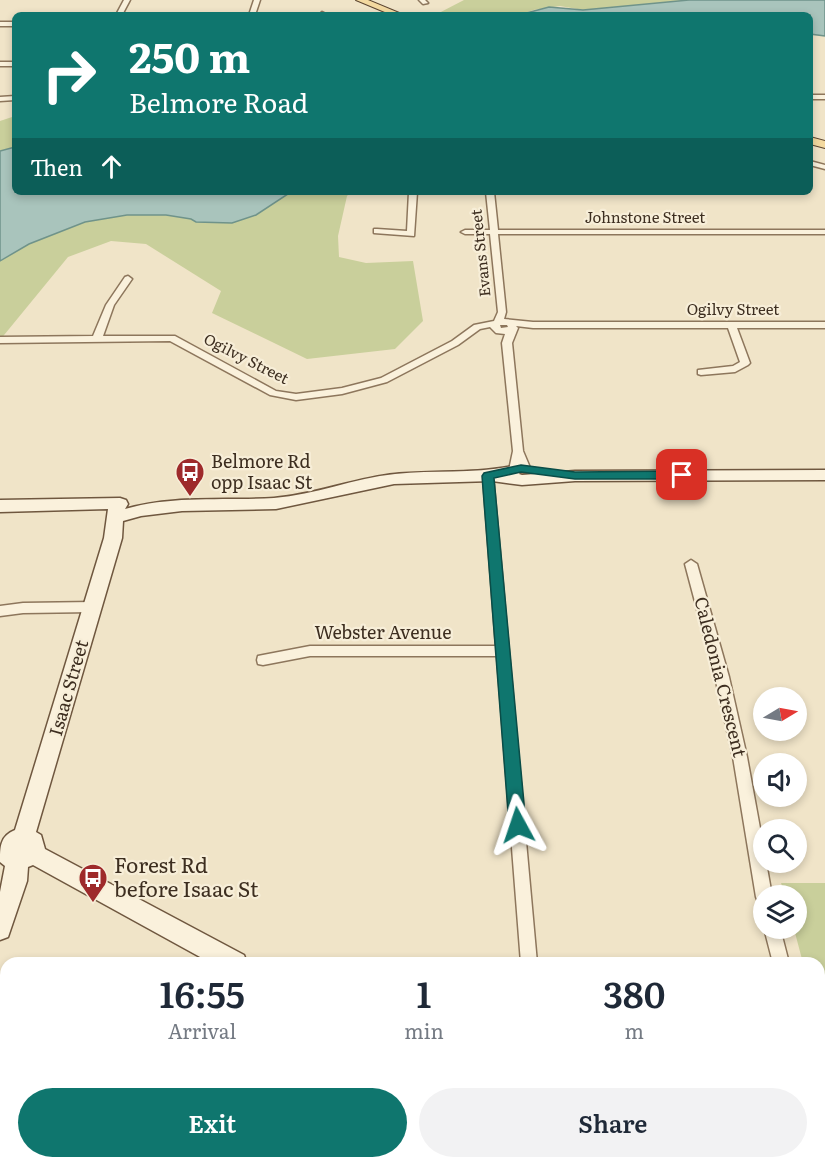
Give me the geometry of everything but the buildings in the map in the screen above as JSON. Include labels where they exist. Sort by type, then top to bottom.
[{"type":"main road","points":[[360,0],[392,12]]},
{"type":"main road","points":[[373,0],[405,12]]},
{"type":"street","points":[[377,231],[411,234],[413,195]]},
{"type":"street","name":"Evans Street","points":[[490,195],[502,312],[498,327]]},
{"type":"street","name":"Johnstone Street","points":[[465,232],[825,232]]},
{"type":"street","points":[[97,339],[110,305],[128,279]]},
{"type":"street","name":"Evans Street","points":[[502,312],[511,326]]},
{"type":"street","points":[[701,372],[735,369],[745,363],[732,325]]},
{"type":"street","name":"Ogilvy Street","points":[[0,340],[172,338],[273,393],[296,397],[342,391],[384,381],[467,335],[498,327],[825,325]]},
{"type":"street","points":[[511,326],[507,343],[521,473]]},
{"type":"street","points":[[498,327],[507,343]]},
{"type":"street","points":[[0,506],[66,505],[77,508],[123,509],[276,503],[394,479],[521,473],[575,476],[825,475]]},
{"type":"street","points":[[488,476],[528,957]]},
{"type":"street","name":"Isaac Street","points":[[0,928],[15,881],[17,845],[123,509]]},
{"type":"street","name":"Caledonia Crescent","points":[[691,564],[722,677],[740,757],[762,885]]},
{"type":"street","points":[[0,611],[23,608],[93,607]]},
{"type":"street","name":"Webster Avenue","points":[[263,660],[310,651],[503,651]]},
{"type":"street","points":[[17,845],[224,957]]},
{"type":"street","points":[[775,939],[779,957]]},
{"type":"green space","points":[[464,0],[689,0],[583,10],[560,6],[527,12],[441,12]]},
{"type":"green space","points":[[12,117],[12,148],[0,151],[0,121]]},
{"type":"green space","points":[[286,195],[348,195],[338,236],[339,257],[366,263],[413,261],[423,321],[395,349],[307,359],[212,313],[221,291],[146,244],[111,241],[68,257],[0,340],[0,261],[29,244],[85,222],[127,215],[166,215],[191,219],[256,215]]},
{"type":"green space","points":[[781,883],[825,883],[825,957],[801,957],[797,939],[807,939],[807,885],[782,885]]},
{"type":"water","points":[[689,0],[825,0],[825,36],[813,34],[813,12],[530,12],[549,7],[583,10]]},
{"type":"water","points":[[12,148],[12,195],[286,195],[256,215],[232,223],[196,222],[166,215],[127,215],[85,222],[29,244],[0,261],[0,151]]},
{"type":"place","name":"Belmore Rd opp Isaac St","points":[[190,498]]},
{"type":"place","name":"Forest Rd before Isaac St","points":[[93,904]]},
{"type":"route","points":[[518,825],[488,476],[518,469],[575,476],[682,475]]}]
